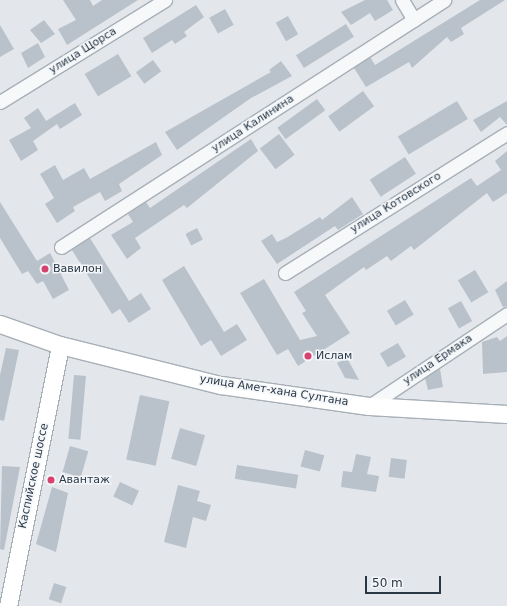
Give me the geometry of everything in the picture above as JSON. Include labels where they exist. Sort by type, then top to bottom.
[{"type":"main road","name":"улица Амет-хана Султана","points":[[0,324],[60,345],[221,385],[369,406],[507,414]]},
{"type":"main road","name":"Каспийское шоссе","points":[[8,606],[60,345]]},
{"type":"street","name":"улица Щорса","points":[[0,102],[165,0]]},
{"type":"street","points":[[402,0],[414,20]]},
{"type":"street","name":"улица Калинина","points":[[61,247],[444,0]]},
{"type":"street","name":"улица Котовского","points":[[285,273],[507,133]]},
{"type":"street","name":"улица Ермака","points":[[369,406],[507,314]]},
{"type":"building","points":[[63,0],[90,0],[93,6],[102,0],[138,0],[67,45],[58,29],[76,20]]},
{"type":"building","points":[[365,0],[387,0],[393,10],[375,21],[370,13],[351,25],[341,12]]},
{"type":"building","points":[[480,0],[505,0],[461,28],[464,34],[451,42],[447,37],[412,68],[409,62],[366,87],[354,68],[370,57],[375,65]]},
{"type":"building","points":[[196,5],[204,17],[184,32],[187,36],[175,44],[172,40],[152,53],[143,38]]},
{"type":"building","points":[[225,9],[234,25],[218,33],[209,18]]},
{"type":"building","points":[[288,16],[298,34],[286,41],[276,23]]},
{"type":"building","points":[[44,20],[55,34],[41,43],[30,30]]},
{"type":"building","points":[[346,24],[354,37],[304,68],[296,55]]},
{"type":"building","points":[[0,25],[14,49],[0,57]]},
{"type":"building","points":[[38,43],[45,57],[28,68],[21,53]]},
{"type":"building","points":[[118,54],[131,76],[98,96],[85,74]]},
{"type":"building","points":[[153,60],[161,71],[144,84],[136,72]]},
{"type":"building","points":[[281,61],[292,76],[251,98],[177,150],[165,132],[271,72],[269,70]]},
{"type":"building","points":[[363,91],[374,106],[339,132],[328,116]]},
{"type":"building","points":[[317,99],[325,110],[286,139],[277,128]]},
{"type":"building","points":[[457,101],[468,119],[409,155],[398,137]]},
{"type":"building","points":[[507,101],[507,125],[500,117],[481,132],[473,120]]},
{"type":"building","points":[[75,103],[82,115],[60,129],[57,124],[33,141],[38,150],[21,161],[9,140],[31,128],[24,118],[38,108],[46,121]]},
{"type":"building","points":[[279,134],[295,155],[275,169],[260,148]]},
{"type":"building","points":[[251,139],[258,151],[187,208],[184,205],[135,238],[141,248],[127,259],[111,235],[133,222],[128,214],[146,202],[150,208]]},
{"type":"building","points":[[156,142],[162,155],[119,184],[122,191],[105,201],[100,192],[73,207],[75,211],[57,223],[45,204],[54,198],[40,174],[55,165],[63,180],[84,168],[90,179]]},
{"type":"building","points":[[507,151],[507,193],[493,202],[487,193],[414,250],[411,246],[391,261],[387,256],[366,270],[364,267],[325,295],[350,333],[298,366],[288,349],[277,355],[240,293],[264,279],[300,340],[317,336],[302,313],[306,311],[294,292],[471,178],[477,186],[501,170],[495,161]]},
{"type":"building","points":[[405,157],[416,174],[381,197],[370,180]]},
{"type":"building","points":[[352,197],[363,214],[338,230],[335,226],[277,264],[261,241],[272,234],[277,242],[286,238],[320,217],[322,220]]},
{"type":"building","points":[[0,202],[37,261],[50,253],[69,290],[53,299],[43,281],[37,284],[28,271],[22,274],[0,238]]},
{"type":"building","points":[[197,228],[203,240],[191,245],[185,234]]},
{"type":"building","points":[[90,238],[129,301],[141,293],[151,309],[129,323],[120,309],[112,314],[72,250]]},
{"type":"building","points":[[184,266],[224,332],[237,324],[247,340],[221,356],[211,340],[201,346],[162,280]]},
{"type":"building","points":[[475,270],[488,292],[471,303],[458,280]]},
{"type":"building","points":[[507,281],[507,306],[503,307],[495,290]]},
{"type":"building","points":[[405,300],[414,315],[396,325],[387,311]]},
{"type":"building","points":[[461,301],[472,321],[459,328],[448,308]]},
{"type":"building","points":[[507,336],[507,372],[483,374],[482,342],[497,337],[500,341]]},
{"type":"building","points":[[398,343],[406,357],[388,367],[380,354]]},
{"type":"building","points":[[6,348],[19,350],[4,421],[0,420],[0,375]]},
{"type":"building","points":[[347,358],[359,380],[345,378],[337,363]]},
{"type":"building","points":[[440,369],[443,387],[428,390],[425,378]]},
{"type":"building","points":[[74,375],[86,376],[80,440],[68,439]]},
{"type":"building","points":[[140,395],[169,401],[156,466],[126,460]]},
{"type":"building","points":[[180,428],[205,435],[196,466],[171,459]]},
{"type":"building","points":[[70,446],[88,451],[81,477],[63,472]]},
{"type":"building","points":[[305,450],[324,455],[320,472],[301,466]]},
{"type":"building","points":[[356,454],[371,457],[367,474],[379,476],[376,492],[341,487],[343,471],[352,472]]},
{"type":"building","points":[[391,458],[407,460],[405,479],[389,477]]},
{"type":"building","points":[[237,465],[298,475],[296,489],[235,479]]},
{"type":"building","points":[[2,466],[20,467],[4,550],[0,549]]},
{"type":"building","points":[[120,482],[139,491],[132,505],[113,497]]},
{"type":"building","points":[[178,485],[200,491],[197,501],[211,505],[206,521],[193,517],[186,548],[164,542]]},
{"type":"building","points":[[52,487],[68,493],[56,552],[36,544]]},
{"type":"building","points":[[54,583],[66,587],[61,603],[49,599]]},
{"type":"place","name":"Вавилон","points":[[45,269]]},
{"type":"place","name":"Ислам","points":[[308,356]]},
{"type":"place","name":"Авантаж","points":[[51,480]]}]
